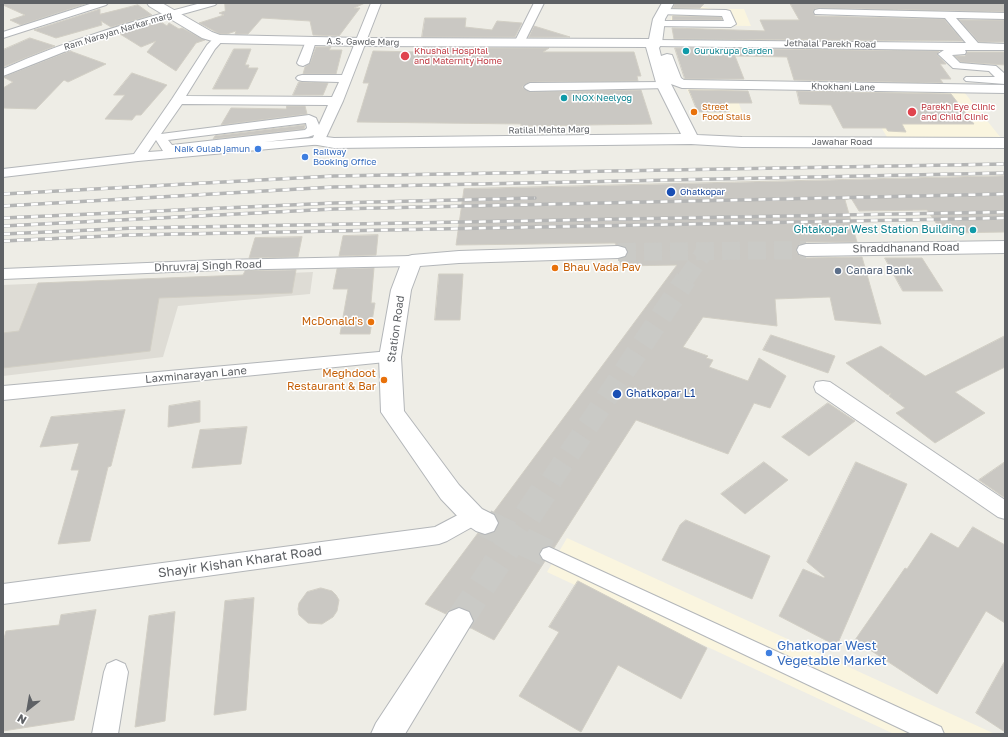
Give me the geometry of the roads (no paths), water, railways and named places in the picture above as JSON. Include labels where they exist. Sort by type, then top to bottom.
[{"type":"street","points":[[3,35],[103,3]]},
{"type":"street","name":"A.S. Gawde Marg","points":[[153,3],[207,36],[219,39],[362,42],[655,42]]},
{"type":"street","name":"Ram Narayan Narkar marg","points":[[3,73],[64,46],[112,30],[212,3]]},
{"type":"street","points":[[3,173],[294,139],[319,132],[337,101],[362,42],[376,3]]},
{"type":"street","points":[[519,43],[539,3]]},
{"type":"street","points":[[658,24],[731,24],[726,13],[665,7],[658,24],[655,42],[652,48],[664,86],[689,134]]},
{"type":"street","points":[[819,12],[951,18],[992,22],[1001,28]]},
{"type":"street","points":[[951,18],[1005,16]]},
{"type":"street","points":[[951,18],[971,43],[1005,41]]},
{"type":"street","points":[[138,157],[178,100],[211,47],[219,39]]},
{"type":"street","points":[[303,63],[311,41]]},
{"type":"street","name":"Jethalal Parekh Road","points":[[655,42],[971,43],[1001,50]]},
{"type":"street","name":"Khokhani Lane","points":[[655,42],[664,48],[675,81],[682,84],[1005,89]]},
{"type":"street","points":[[1001,50],[947,52],[944,54],[957,66],[992,68],[1005,80]]},
{"type":"street","points":[[302,78],[346,79]]},
{"type":"street","points":[[970,79],[1005,80]]},
{"type":"street","points":[[530,87],[664,86]]},
{"type":"street","points":[[178,100],[337,101]]},
{"type":"street","points":[[294,139],[168,149],[161,138],[166,136],[306,120],[312,121],[319,132]]},
{"type":"street","name":"Jawahar Road","points":[[319,132],[334,143],[689,134],[742,142],[1005,143]]},
{"type":"street","name":"Shraddhanand Road","points":[[806,250],[1005,247]]},
{"type":"street","points":[[412,261],[459,256],[618,252]]},
{"type":"street","name":"Dhruvraj Singh Road","points":[[3,274],[227,265],[412,261]]},
{"type":"street","name":"Station Road","points":[[412,261],[401,290],[390,357],[393,412],[450,492],[479,520]]},
{"type":"street","name":"Laxminarayan Lane","points":[[3,393],[390,357]]},
{"type":"street","points":[[823,387],[1005,511]]},
{"type":"street","name":"Shayir Kishan Kharat Road","points":[[3,594],[440,536],[479,520]]},
{"type":"street","points":[[549,554],[934,734]]},
{"type":"street","points":[[387,734],[459,622]]},
{"type":"street","points":[[105,734],[116,672]]},
{"type":"tunnel","points":[[705,251],[806,250]]},
{"type":"tunnel","points":[[618,252],[705,251]]},
{"type":"tunnel","points":[[685,280],[705,251]]},
{"type":"tunnel","points":[[551,481],[686,279]]},
{"type":"tunnel","points":[[514,537],[551,480]]},
{"type":"tunnel","points":[[485,523],[514,537]]},
{"type":"tunnel","points":[[459,621],[514,537]]},
{"type":"tunnel","points":[[514,537],[549,554]]},
{"type":"railway","points":[[3,194],[334,176],[1005,164]]},
{"type":"railway","points":[[3,206],[334,187],[1005,173]]},
{"type":"railway","points":[[3,226],[334,209],[1005,194]]},
{"type":"railway","points":[[3,218],[334,203],[535,198]]},
{"type":"railway","points":[[3,234],[135,228],[1005,212]]},
{"type":"railway","points":[[3,241],[129,235],[1005,218]]},
{"type":"place","name":"Gurukrupa Garden","points":[[686,51]]},
{"type":"place","name":"Khushal Hospital and Maternity Home","points":[[405,56]]},
{"type":"place","name":"INOX Neelyog","points":[[564,98]]},
{"type":"place","name":"Street Food Stalls","points":[[694,112]]},
{"type":"place","name":"Parekh Eye Clinic and Child Clinic","points":[[912,112]]},
{"type":"place","name":"Naik Gulab jamun","points":[[258,149]]},
{"type":"place","name":"Railway Booking Office","points":[[305,157]]},
{"type":"place","name":"Ghatkopar","points":[[671,192]]},
{"type":"place","name":"Ghtakopar West Station Building","points":[[973,230]]},
{"type":"place","name":"Bhau Vada Pav","points":[[555,268]]},
{"type":"place","name":"Canara Bank","points":[[838,271]]},
{"type":"place","name":"McDonald's","points":[[371,322]]},
{"type":"place","name":"Meghdoot Restaurant & Bar","points":[[384,380]]},
{"type":"place","name":"Ghatkopar L1","points":[[617,394]]},
{"type":"place","name":"Ghatkopar West Vegetable Market","points":[[769,653]]}]
